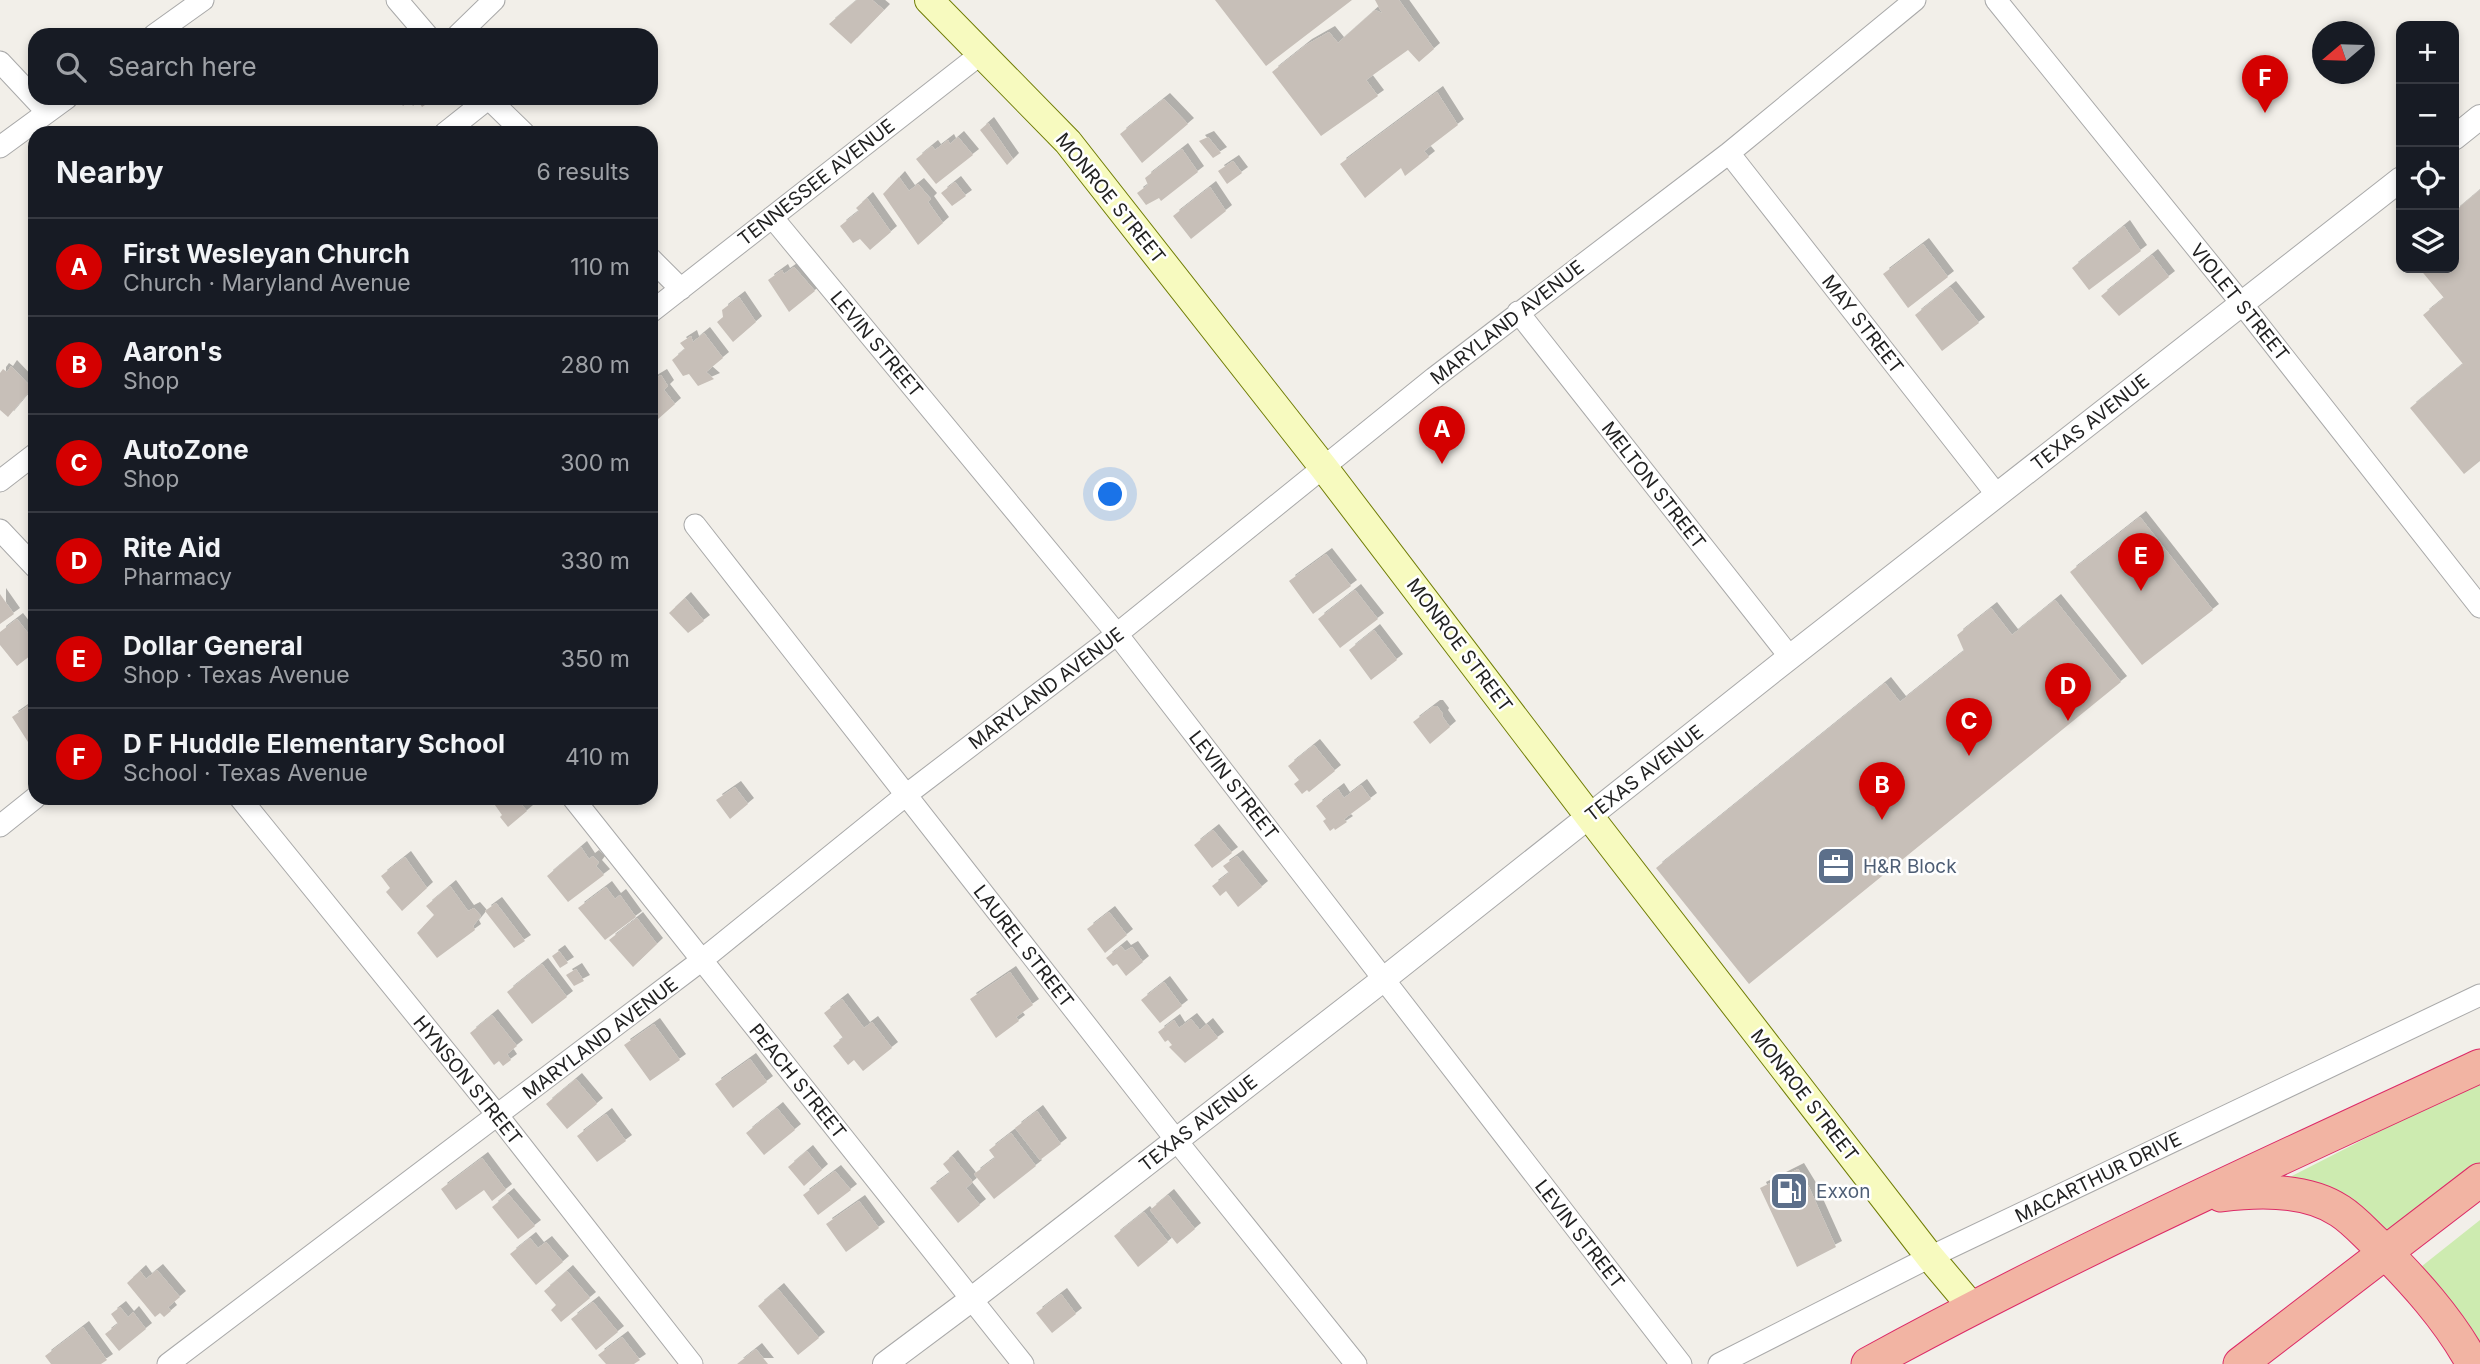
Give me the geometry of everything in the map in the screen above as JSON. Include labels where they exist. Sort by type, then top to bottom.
[{"type":"highway","points":[[1868,1364],[1972,1307],[2196,1198],[2480,1066]]},
{"type":"highway","points":[[2239,1364],[2480,1180]]},
{"type":"highway","points":[[2196,1198],[2256,1190],[2313,1199],[2340,1210],[2423,1293],[2473,1364]]},
{"type":"main road","name":"MONROE STREET","points":[[929,0],[1068,142],[1324,468],[1930,1257],[1972,1307]]},
{"type":"street","points":[[164,28],[203,0]]},
{"type":"street","points":[[397,0],[421,28]]},
{"type":"street","points":[[465,28],[494,0]]},
{"type":"street","name":"MARYLAND AVENUE","points":[[168,1364],[702,960],[906,794],[1117,634],[1518,312],[1729,153],[1914,0]]},
{"type":"street","name":"VIOLET STREET","points":[[1996,0],[2242,304],[2480,607]]},
{"type":"street","name":"TENNESSEE AVENUE","points":[[658,307],[982,53]]},
{"type":"street","points":[[0,62],[28,92]]},
{"type":"street","points":[[40,105],[47,112]]},
{"type":"street","points":[[28,126],[57,105]]},
{"type":"street","points":[[454,126],[480,105]]},
{"type":"street","points":[[496,105],[517,126]]},
{"type":"street","points":[[2459,134],[2480,117]]},
{"type":"street","points":[[0,147],[28,126]]},
{"type":"street","name":"MAY STREET","points":[[1729,153],[1997,495]]},
{"type":"street","name":"TEXAS AVENUE","points":[[885,1364],[1384,979],[2396,183]]},
{"type":"street","name":"LEVIN STREET","points":[[772,217],[1117,634],[1681,1364]]},
{"type":"street","points":[[658,266],[681,289]]},
{"type":"street","name":"MELTON STREET","points":[[1518,312],[1790,657]]},
{"type":"street","points":[[0,481],[28,459]]},
{"type":"street","name":"LAUREL STREET","points":[[695,525],[1176,1140],[1356,1364]]},
{"type":"street","points":[[0,530],[28,560]]},
{"type":"street","points":[[0,826],[28,803]]},
{"type":"street","name":"HYNSON STREET","points":[[246,805],[498,1116],[692,1364]]},
{"type":"street","name":"PEACH STREET","points":[[579,805],[1023,1364]]},
{"type":"street","name":"MACARTHUR DRIVE","points":[[1719,1364],[1930,1257],[2480,995]]},
{"type":"green space","points":[[2480,1080],[2480,1170],[2387,1242],[2280,1182]]},
{"type":"green space","points":[[2480,1220],[2480,1351],[2417,1270]]},
{"type":"building","points":[[857,0],[872,0],[884,10],[851,44],[829,24]]},
{"type":"building","points":[[1215,0],[1352,0],[1266,66]]},
{"type":"building","points":[[1375,0],[1399,0],[1434,49],[1419,62],[1408,50],[1366,80],[1378,96],[1321,136],[1272,72],[1306,45],[1329,32],[1338,43],[1375,10],[1382,13]]},
{"type":"building","points":[[1437,92],[1458,125],[1424,151],[1429,157],[1405,176],[1401,168],[1365,198],[1340,164]]},
{"type":"building","points":[[1164,99],[1188,124],[1142,163],[1120,134]]},
{"type":"building","points":[[988,123],[1013,159],[1007,165],[980,130]]},
{"type":"building","points":[[958,137],[973,155],[936,184],[916,159],[932,146],[935,150],[948,140],[950,144]]},
{"type":"building","points":[[1208,137],[1221,153],[1213,158],[1199,141]]},
{"type":"building","points":[[1182,149],[1198,172],[1161,201],[1159,198],[1146,205],[1137,193],[1148,185],[1145,178]]},
{"type":"building","points":[[1233,161],[1242,173],[1227,184],[1218,171]]},
{"type":"building","points":[[899,177],[909,191],[918,184],[931,199],[928,202],[943,223],[918,245],[883,194]]},
{"type":"building","points":[[955,182],[966,196],[952,206],[941,193]]},
{"type":"building","points":[[1210,187],[1226,211],[1191,239],[1173,216]]},
{"type":"building","points":[[2480,190],[2480,461],[2464,474],[2410,408],[2463,364],[2423,315],[2444,298],[2423,273],[2459,273],[2459,208]]},
{"type":"building","points":[[867,198],[891,232],[870,250],[860,239],[853,243],[840,226],[859,211],[856,208]]},
{"type":"building","points":[[2124,226],[2141,251],[2089,290],[2072,268]]},
{"type":"building","points":[[1923,244],[1948,277],[1908,308],[1883,274]]},
{"type":"building","points":[[2152,255],[2169,277],[2119,316],[2101,296]]},
{"type":"building","points":[[794,267],[815,291],[789,312],[768,280],[782,270],[784,274]]},
{"type":"building","points":[[1950,287],[1979,323],[1942,351],[1915,315]]},
{"type":"building","points":[[739,297],[756,322],[733,342],[717,322],[723,317],[722,310]]},
{"type":"building","points":[[704,333],[723,358],[706,372],[714,379],[698,386],[689,374],[683,376],[672,360],[685,349],[680,343],[691,336],[693,342]]},
{"type":"building","points":[[11,366],[28,384],[28,393],[8,417],[0,410],[0,373],[3,369],[7,372]]},
{"type":"building","points":[[661,375],[668,386],[664,390],[675,404],[658,419],[658,377]]},
{"type":"building","points":[[2140,517],[2213,610],[2142,665],[2070,572]]},
{"type":"building","points":[[1326,554],[1351,586],[1313,614],[1289,581]]},
{"type":"building","points":[[1355,590],[1378,619],[1340,648],[1318,619]]},
{"type":"building","points":[[0,594],[14,614],[0,624]]},
{"type":"building","points":[[685,598],[704,621],[688,633],[669,613]]},
{"type":"building","points":[[2055,600],[2121,682],[1749,984],[1656,868],[1885,683],[1900,702],[1964,651],[1957,635],[1991,608],[2012,635]]},
{"type":"building","points":[[17,619],[28,633],[28,657],[17,666],[0,645],[0,632]]},
{"type":"building","points":[[1374,630],[1397,660],[1371,680],[1349,650]]},
{"type":"building","points":[[28,706],[28,742],[12,717]]},
{"type":"building","points":[[1437,706],[1450,727],[1430,744],[1413,722]]},
{"type":"building","points":[[1314,745],[1335,771],[1309,792],[1307,790],[1302,794],[1294,784],[1299,780],[1288,766]]},
{"type":"building","points":[[1361,785],[1371,799],[1344,819],[1347,822],[1330,831],[1323,821],[1326,819],[1316,806],[1338,789],[1344,798]]},
{"type":"building","points":[[735,787],[748,804],[730,819],[716,800]]},
{"type":"building","points":[[495,805],[522,805],[527,811],[508,827],[500,817],[502,815]]},
{"type":"building","points":[[1213,830],[1232,853],[1212,868],[1194,845]]},
{"type":"building","points":[[581,847],[589,859],[593,856],[599,862],[596,866],[604,875],[568,902],[547,876]]},
{"type":"building","points":[[1237,856],[1262,887],[1238,907],[1226,891],[1220,896],[1212,886],[1229,873],[1223,866]]},
{"type":"building","points":[[405,857],[427,888],[402,911],[386,892],[390,888],[381,876]]},
{"type":"building","points":[[450,886],[468,911],[474,908],[481,916],[473,926],[475,930],[437,958],[417,933],[434,915],[426,906]]},
{"type":"building","points":[[606,887],[615,899],[620,895],[636,917],[605,940],[578,908]]},
{"type":"building","points":[[496,903],[525,941],[514,948],[485,911]]},
{"type":"building","points":[[1109,912],[1127,935],[1105,953],[1087,929]]},
{"type":"building","points":[[637,918],[657,944],[633,967],[609,940]]},
{"type":"building","points":[[1121,946],[1125,951],[1132,947],[1143,962],[1126,976],[1117,964],[1113,966],[1106,958]]},
{"type":"building","points":[[559,951],[568,963],[560,968],[552,956]]},
{"type":"building","points":[[542,964],[567,997],[532,1024],[507,992]]},
{"type":"building","points":[[576,969],[584,981],[574,986],[566,975]]},
{"type":"building","points":[[1010,972],[1033,1005],[1016,1017],[1019,1021],[996,1038],[970,999]]},
{"type":"building","points":[[1164,982],[1182,1006],[1160,1023],[1141,1000]]},
{"type":"building","points":[[842,999],[864,1028],[872,1022],[892,1048],[863,1071],[854,1060],[848,1065],[833,1046],[843,1038],[824,1013]]},
{"type":"building","points":[[492,1015],[517,1046],[507,1054],[511,1060],[503,1066],[499,1061],[494,1065],[470,1033]]},
{"type":"building","points":[[1191,1019],[1200,1030],[1207,1024],[1218,1038],[1185,1063],[1169,1047],[1172,1045],[1168,1040],[1165,1042],[1158,1032],[1174,1020],[1179,1028]]},
{"type":"building","points":[[654,1024],[680,1060],[650,1081],[624,1045]]},
{"type":"building","points":[[750,1059],[767,1082],[733,1108],[715,1084]]},
{"type":"building","points":[[576,1079],[597,1104],[567,1129],[546,1104]]},
{"type":"building","points":[[777,1108],[795,1130],[764,1155],[746,1133]]},
{"type":"building","points":[[1037,1111],[1061,1144],[1040,1160],[1015,1128]]},
{"type":"building","points":[[606,1114],[626,1141],[597,1162],[577,1136]]},
{"type":"building","points":[[1011,1133],[1036,1166],[994,1199],[974,1174],[995,1158],[989,1150]]},
{"type":"building","points":[[807,1151],[822,1170],[804,1186],[788,1167]]},
{"type":"building","points":[[952,1156],[973,1182],[966,1188],[980,1205],[958,1223],[930,1188],[950,1173],[943,1164]]},
{"type":"building","points":[[482,1158],[506,1190],[492,1201],[484,1190],[456,1210],[441,1189]]},
{"type":"building","points":[[1798,1169],[1836,1247],[1797,1267],[1760,1188]]},
{"type":"building","points":[[835,1171],[851,1190],[818,1215],[803,1195]]},
{"type":"building","points":[[508,1194],[535,1226],[518,1239],[492,1207]]},
{"type":"building","points":[[1168,1195],[1195,1229],[1177,1244],[1150,1210]]},
{"type":"building","points":[[859,1201],[879,1228],[846,1252],[826,1224]]},
{"type":"building","points":[[1144,1212],[1168,1242],[1138,1267],[1114,1236]]},
{"type":"building","points":[[530,1238],[538,1248],[546,1242],[563,1262],[536,1285],[510,1254]]},
{"type":"building","points":[[157,1270],[180,1297],[168,1307],[171,1311],[164,1317],[160,1313],[155,1317],[127,1283],[140,1271],[146,1279]]},
{"type":"building","points":[[567,1271],[590,1298],[561,1322],[551,1310],[556,1305],[544,1291]]},
{"type":"building","points":[[778,1289],[819,1338],[798,1355],[758,1306]]},
{"type":"building","points":[[1061,1294],[1076,1314],[1052,1333],[1036,1313]]},
{"type":"building","points":[[593,1302],[618,1332],[596,1350],[571,1319]]},
{"type":"building","points":[[120,1307],[128,1317],[133,1312],[146,1329],[119,1351],[105,1334],[118,1324],[111,1314]]},
{"type":"building","points":[[83,1327],[107,1360],[101,1364],[51,1364],[45,1356]]},
{"type":"building","points":[[622,1337],[640,1360],[634,1364],[606,1364],[598,1355]]},
{"type":"building","points":[[756,1349],[768,1364],[737,1364]]},
{"type":"place","name":"D F Huddle Elementary School","points":[[2265,113]]},
{"type":"place","name":"First Wesleyan Church","points":[[1442,464]]},
{"type":"place","name":"Dollar General","points":[[2141,591]]},
{"type":"place","name":"Rite Aid","points":[[2068,721]]},
{"type":"place","name":"AutoZone","points":[[1969,756]]},
{"type":"place","name":"Aaron's","points":[[1882,820]]},
{"type":"place","name":"H&R Block","points":[[1836,866]]},
{"type":"place","name":"Exxon","points":[[1789,1191]]}]
